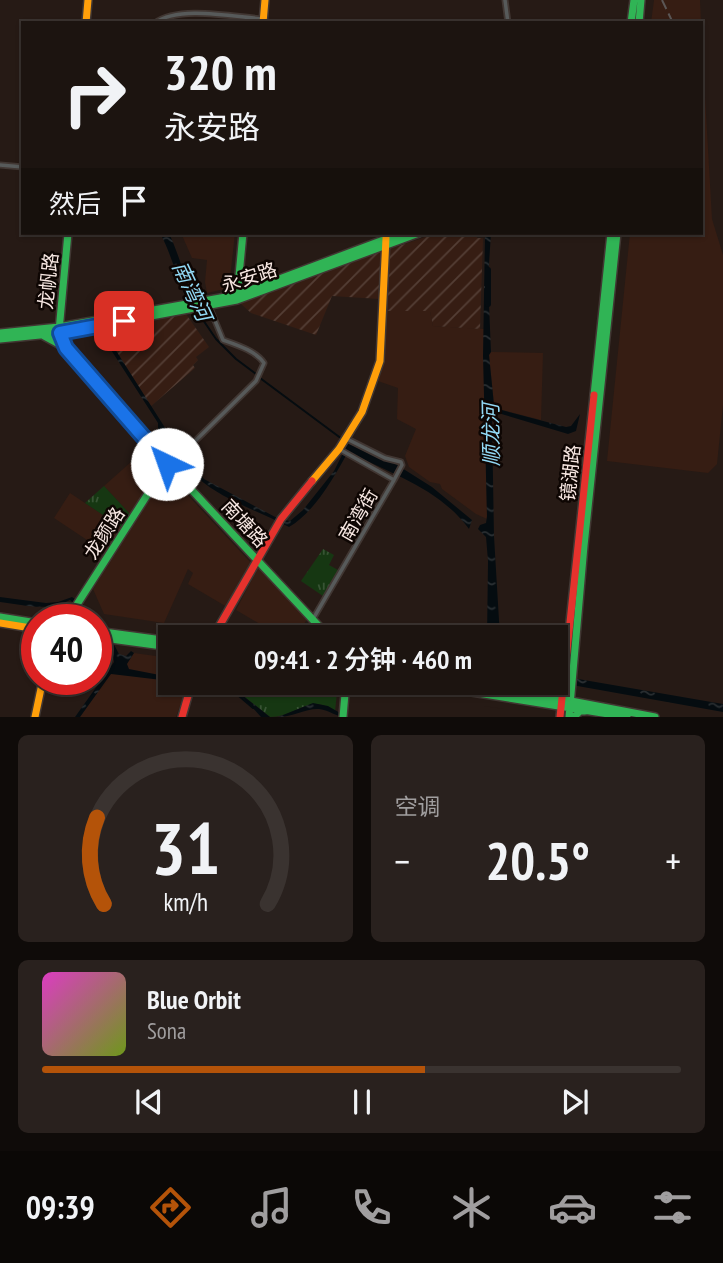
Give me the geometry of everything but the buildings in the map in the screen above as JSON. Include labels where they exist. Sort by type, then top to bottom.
[{"type":"street","points":[[86,21],[88,0]]},
{"type":"street","points":[[160,21],[173,15],[189,13],[263,21],[265,0]]},
{"type":"street","points":[[505,0],[509,21]]},
{"type":"street","points":[[631,21],[634,0]]},
{"type":"street","points":[[639,21],[641,0]]},
{"type":"street","points":[[0,165],[21,167]]},
{"type":"street","name":"龙帆路","points":[[59,330],[68,235]]},
{"type":"street","points":[[237,297],[243,235]]},
{"type":"street","name":"永安路","points":[[0,339],[35,335],[237,297],[386,238],[406,235]]},
{"type":"street","name":"镜湖路","points":[[560,717],[611,235]]},
{"type":"street","name":"镜湖路","points":[[572,717],[584,546],[617,235]]},
{"type":"street","points":[[221,625],[283,516],[340,450],[362,412],[380,360],[386,238]]},
{"type":"street","points":[[167,464],[183,453],[256,381],[264,363],[254,354],[223,340],[204,305]]},
{"type":"street","name":"永安路","points":[[0,333],[59,330]]},
{"type":"street","name":"南塘路","points":[[59,330],[66,348],[167,464],[319,625]]},
{"type":"street","points":[[35,335],[47,336],[66,348]]},
{"type":"street","points":[[347,439],[385,458],[401,462],[396,478]]},
{"type":"street","name":"南湾街","points":[[313,619],[396,478],[340,450]]},
{"type":"street","name":"龙颜路","points":[[76,604],[167,464]]},
{"type":"street","points":[[0,617],[21,623]]},
{"type":"street","points":[[0,624],[21,626]]},
{"type":"street","points":[[112,635],[158,640]]},
{"type":"street","points":[[112,639],[158,645]]},
{"type":"street","points":[[35,717],[40,695]]},
{"type":"street","points":[[182,717],[188,695]]},
{"type":"street","points":[[343,715],[345,695]]},
{"type":"street","points":[[507,695],[655,717]]},
{"type":"street","points":[[571,704],[627,717]]},
{"type":"street","points":[[572,717],[580,711],[590,710]]},
{"type":"shaded area","points":[[654,0],[700,0],[701,21],[651,21]]},
{"type":"shaded area","points":[[703,62],[712,219],[723,255],[723,405],[717,464],[708,473],[607,461],[630,235],[703,235]]},
{"type":"shaded area","points":[[182,235],[235,235],[229,288],[207,293],[207,260],[192,258]]},
{"type":"shaded area","points":[[431,235],[476,235],[477,238],[483,238],[480,329],[433,326],[430,311],[387,311],[390,249]]},
{"type":"shaded area","points":[[382,249],[380,299],[332,296],[316,335],[251,313],[240,303]]},
{"type":"shaded area","points":[[387,311],[430,311],[433,326],[484,329],[487,519],[442,489],[440,484],[430,482],[409,467],[405,456],[416,429],[397,419],[398,388],[378,381],[385,361]]},
{"type":"shaded area","points":[[186,314],[209,347],[196,357],[198,360],[193,365],[195,368],[150,407],[108,338],[111,330]]},
{"type":"shaded area","points":[[491,352],[543,353],[541,420],[498,409],[494,405],[489,355]]},
{"type":"shaded area","points":[[131,462],[151,483],[130,514],[104,486]]},
{"type":"shaded area","points":[[169,475],[252,564],[227,607],[188,584],[193,573],[188,569],[164,623],[112,615],[112,604],[100,604],[93,589],[164,477]]},
{"type":"shaded area","points":[[70,493],[121,527],[105,552],[54,518]]},
{"type":"shaded area","points":[[258,568],[307,619],[304,625],[259,625],[236,610]]},
{"type":"shaded area","points":[[134,653],[158,656],[158,695],[184,695],[176,717],[80,717],[95,695],[112,695],[112,673]]},
{"type":"green space","points":[[147,446],[160,463],[151,483],[131,462]]},
{"type":"green space","points":[[104,486],[130,514],[121,527],[85,503]]},
{"type":"green space","points":[[323,549],[334,555],[329,565],[338,570],[323,596],[301,581]]},
{"type":"green space","points":[[242,695],[337,695],[335,711],[317,704],[270,717]]},
{"type":"water","points":[[161,235],[170,235],[201,313],[195,314],[189,305]]},
{"type":"water","points":[[485,235],[491,235],[488,280],[489,355],[494,405],[498,409],[566,427],[571,426],[580,414],[576,431],[568,434],[498,413],[492,418],[494,536],[499,625],[487,625],[486,537],[478,529],[486,523],[483,356]]},
{"type":"water","points":[[108,338],[183,456],[204,479],[279,519],[290,521],[303,510],[334,471],[348,443],[379,459],[394,463],[432,487],[472,520],[469,529],[444,503],[429,493],[348,452],[315,503],[289,527],[229,499],[191,472],[158,430],[158,423],[104,339]]},
{"type":"water","points":[[0,597],[46,603],[72,597],[82,604],[75,604],[70,600],[61,604],[21,605],[0,602]]},
{"type":"water","points":[[112,642],[119,654],[126,656],[131,651],[134,653],[127,664],[129,669],[158,675],[158,680],[112,674]]},
{"type":"water","points":[[568,677],[723,704],[723,712],[568,684]]},
{"type":"water","points":[[91,695],[96,695],[80,717],[75,717]]},
{"type":"water","points":[[239,695],[242,695],[270,717],[261,717]]},
{"type":"water","points":[[313,703],[328,706],[347,717],[319,709],[278,717]]},
{"type":"pier","points":[[484,695],[504,695],[504,709],[484,706]]},
{"type":"waterway","name":"顺龙河","points":[[488,270],[488,304]]},
{"type":"waterway","name":"南湾河","points":[[199,314],[216,339],[256,374]]},
{"type":"waterway","name":"南湾河","points":[[260,378],[342,439]]},
{"type":"waterway","points":[[239,696],[253,708]]},
{"type":"railway","points":[[662,0],[672,21]]},
{"type":"traffic: fast","points":[[631,21],[634,0]]},
{"type":"traffic: fast","points":[[639,21],[641,0]]},
{"type":"traffic: fast","points":[[59,331],[68,235]]},
{"type":"traffic: fast","points":[[237,297],[243,235]]},
{"type":"traffic: fast","points":[[0,333],[59,327],[237,295],[397,235]]},
{"type":"traffic: fast","points":[[0,339],[60,333],[237,300],[414,235]]},
{"type":"traffic: fast","points":[[594,395],[611,235]]},
{"type":"traffic: fast","points":[[569,717],[617,235]]},
{"type":"traffic: fast","points":[[44,336],[66,348],[146,441],[318,625]]},
{"type":"traffic: fast","points":[[77,604],[167,464]]},
{"type":"traffic: fast","points":[[0,617],[21,620]]},
{"type":"traffic: fast","points":[[112,633],[158,639]]},
{"type":"traffic: fast","points":[[112,639],[158,645]]},
{"type":"traffic: fast","points":[[343,717],[345,695]]},
{"type":"traffic: fast","points":[[490,695],[627,717]]},
{"type":"traffic: fast","points":[[532,695],[655,717]]},
{"type":"traffic: fast","points":[[574,717],[580,711],[585,711]]},
{"type":"traffic: slow","points":[[86,21],[88,0]]},
{"type":"traffic: slow","points":[[263,21],[265,0]]},
{"type":"traffic: slow","points":[[312,481],[339,449],[362,412],[380,361],[386,238]]},
{"type":"traffic: slow","points":[[0,623],[21,626]]},
{"type":"traffic: slow","points":[[35,717],[40,695]]},
{"type":"traffic: jam","points":[[560,717],[594,395]]},
{"type":"traffic: jam","points":[[220,625],[281,519],[312,481]]},
{"type":"traffic: jam","points":[[182,717],[188,695]]},
{"type":"route","points":[[124,321],[60,333],[61,338],[66,348],[167,464]]}]
